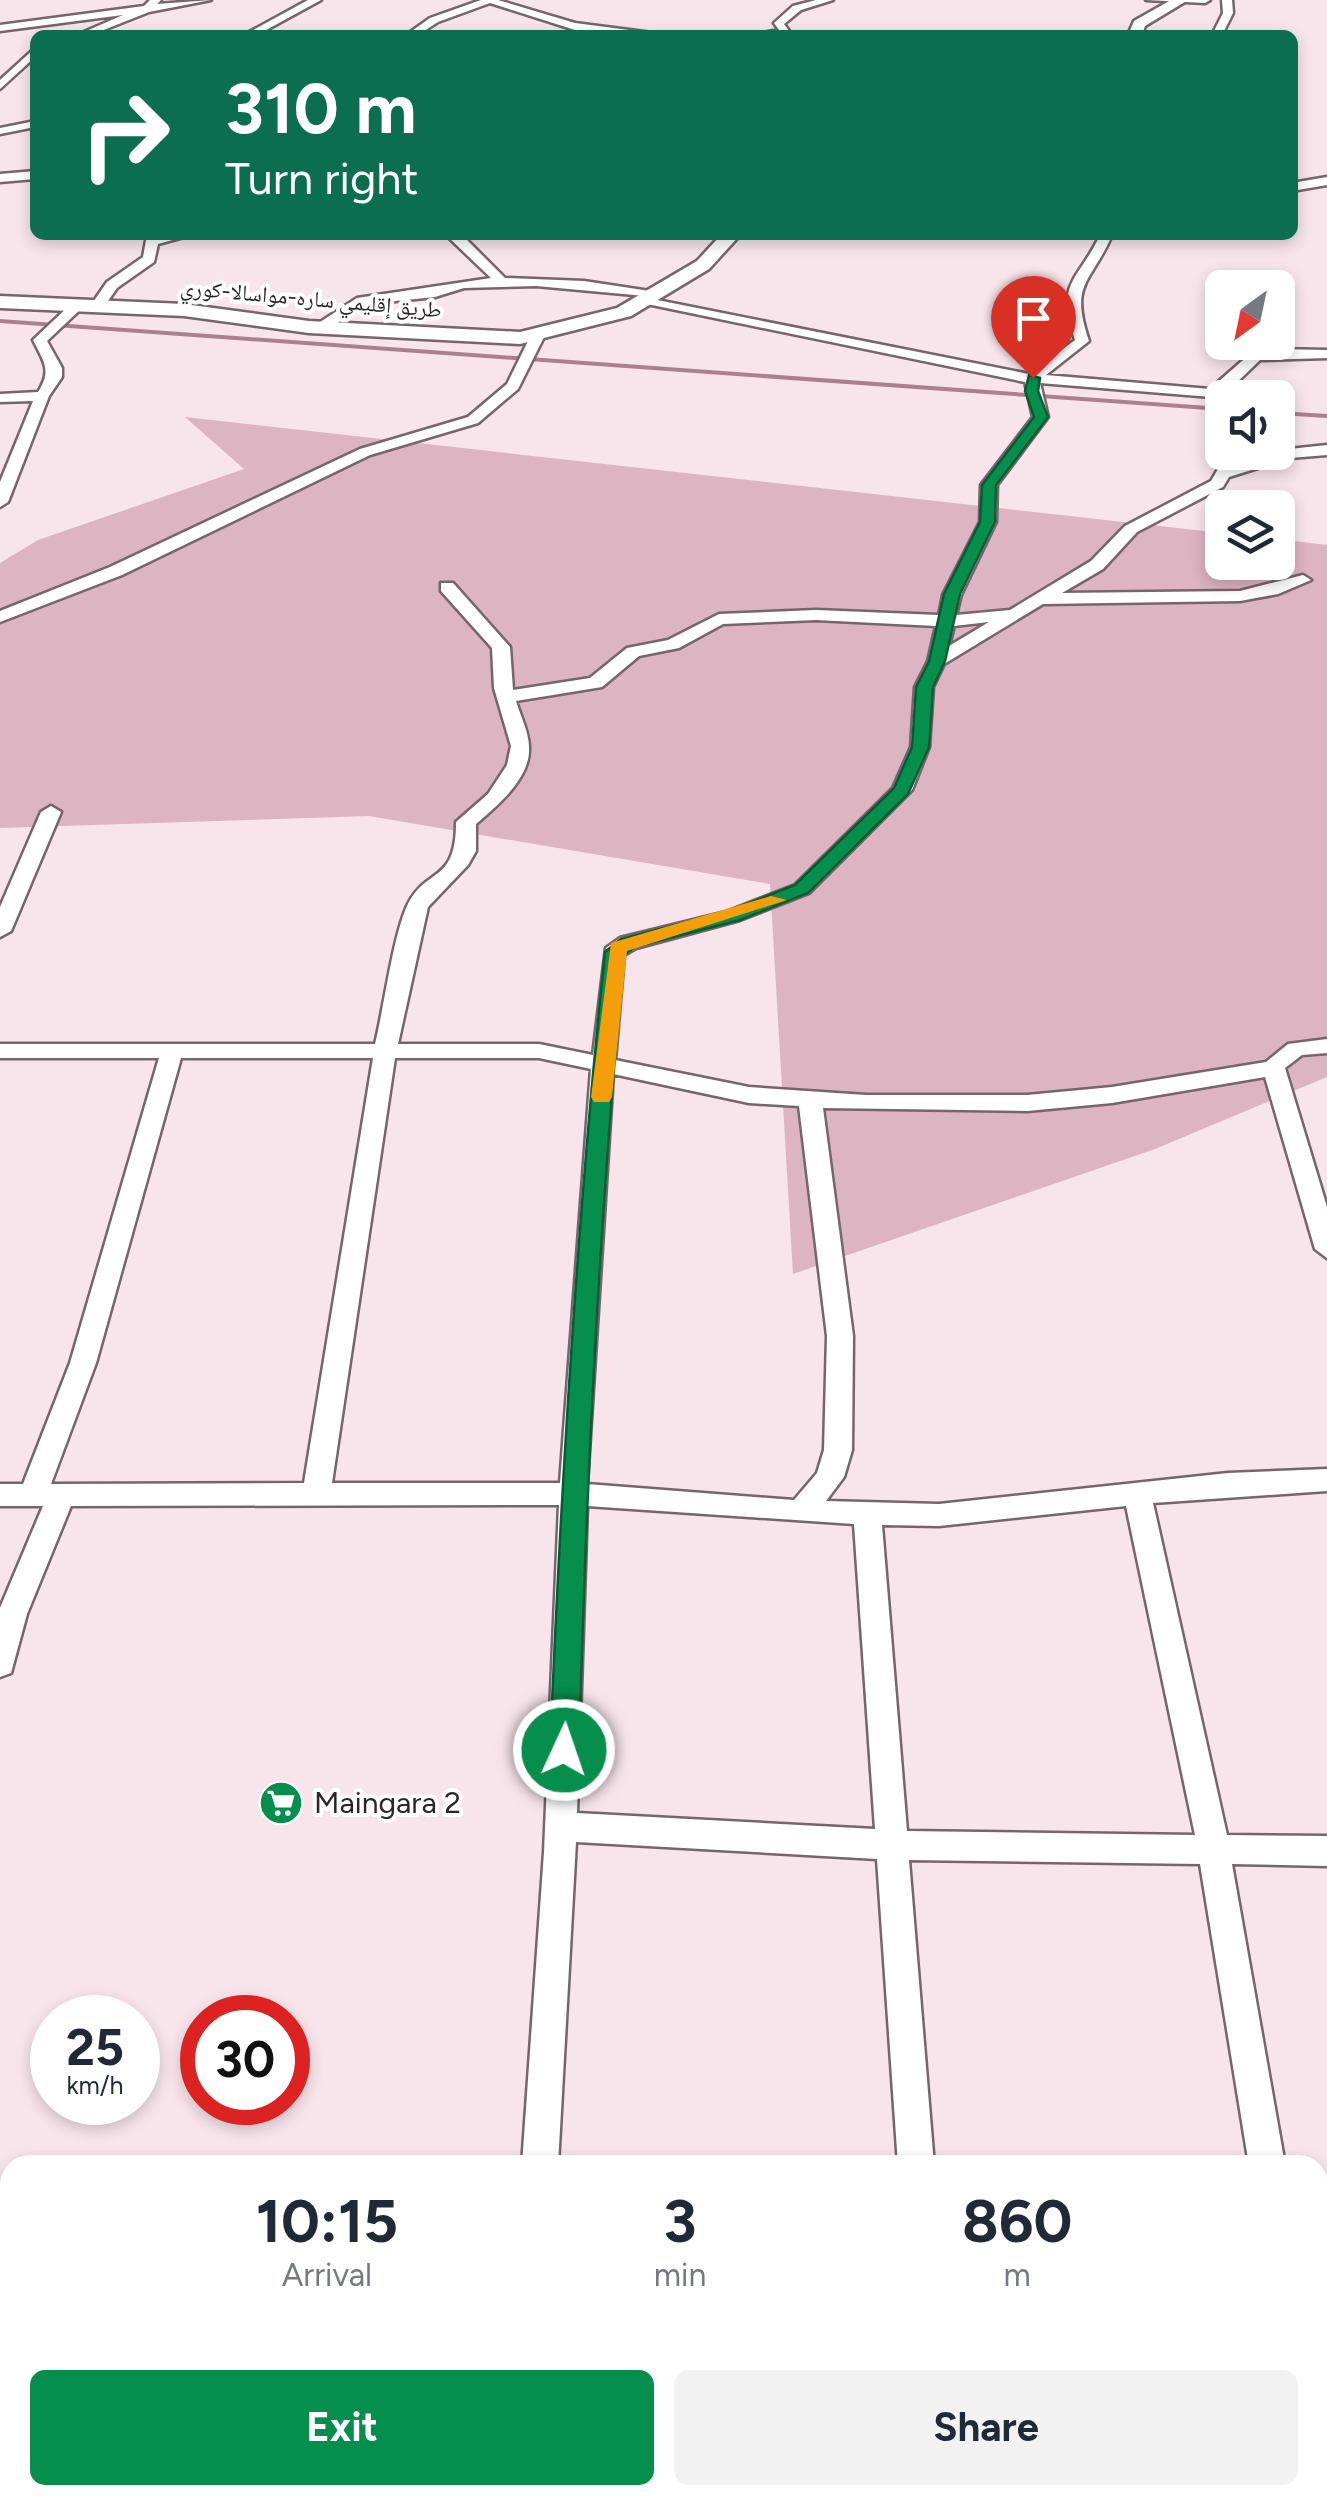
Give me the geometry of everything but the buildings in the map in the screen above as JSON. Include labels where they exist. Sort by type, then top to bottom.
[{"type":"street","points":[[0,28],[152,4],[206,0]]},
{"type":"street","points":[[259,30],[316,0]]},
{"type":"street","points":[[419,30],[434,20],[490,0],[531,18],[605,30]]},
{"type":"street","points":[[784,30],[780,23],[786,14],[828,0]]},
{"type":"street","points":[[1151,0],[1205,0]]},
{"type":"street","points":[[1220,30],[1228,13],[1228,0]]},
{"type":"street","points":[[1138,30],[1140,24],[1179,1]]},
{"type":"street","points":[[93,30],[152,4]]},
{"type":"street","points":[[0,86],[30,56]]},
{"type":"street","points":[[0,132],[30,125]]},
{"type":"street","points":[[0,178],[30,175]]},
{"type":"street","points":[[1298,186],[1327,180]]},
{"type":"street","points":[[0,502],[56,368],[40,340],[149,259],[153,240]]},
{"type":"street","points":[[463,240],[472,254],[489,263],[501,282]]},
{"type":"street","name":"طريق إقليمي ساره-مواسالا-كوري","points":[[0,302],[215,313],[436,337],[537,337],[624,312],[703,265],[726,240]]},
{"type":"street","points":[[1033,389],[1082,341],[1073,314],[1076,280],[1095,260],[1104,240]]},
{"type":"street","points":[[322,327],[344,306],[358,300],[501,282],[651,297],[878,344],[1003,376],[1033,389],[1211,392],[1222,390],[1248,360],[1288,353],[1327,354]]},
{"type":"street","points":[[0,617],[116,571],[365,452],[473,420],[514,386],[537,337]]},
{"type":"street","points":[[541,2155],[561,1827],[573,1494],[592,1176],[618,947],[753,910],[813,880],[909,779],[920,747],[924,687],[937,661],[960,572],[988,522],[989,485],[1041,417],[1033,389]]},
{"type":"street","points":[[0,398],[42,396]]},
{"type":"street","points":[[1225,473],[1289,454],[1327,450]]},
{"type":"street","points":[[937,661],[1108,557],[1131,529],[1210,488],[1227,470]]},
{"type":"street","points":[[1036,601],[1078,596],[1224,598],[1272,591],[1303,580]]},
{"type":"street","points":[[317,1492],[385,1051],[418,905],[466,851],[466,822],[495,798],[518,765],[520,746],[505,697],[501,647],[447,587]]},
{"type":"street","points":[[505,697],[596,683],[633,652],[673,644],[719,618],[816,614],[947,621],[1010,615]]},
{"type":"street","points":[[0,931],[51,812]]},
{"type":"street","points":[[1327,1046],[1298,1047],[1280,1055],[1274,1068],[1327,1248]]},
{"type":"street","points":[[0,1051],[540,1052],[672,1082],[810,1099],[1027,1103],[1112,1095],[1274,1068]]},
{"type":"street","points":[[0,1664],[172,1051]]},
{"type":"street","points":[[801,1512],[830,1477],[838,1450],[840,1336],[810,1099]]},
{"type":"street","points":[[0,1495],[573,1494],[801,1512],[940,1515],[1137,1494],[1327,1480]]},
{"type":"street","points":[[1137,1494],[1213,1846],[1265,2155]]},
{"type":"street","points":[[867,1515],[915,2155]]},
{"type":"street","points":[[561,1827],[892,1845],[1213,1846],[1327,1851]]},
{"type":"shaded area","points":[[185,417],[1205,531],[1205,580],[1295,580],[1295,541],[1327,545],[1327,1077],[1155,1149],[793,1274],[770,884],[369,816],[0,828],[0,563],[38,540],[244,469]]},
{"type":"waterway","points":[[0,321],[1205,408]]},
{"type":"waterway","points":[[1295,414],[1327,416]]},
{"type":"slow traffic","points":[[602,1097],[614,952],[618,947],[778,900]]},
{"type":"place","name":"Maingara 2","points":[[281,1803]]},
{"type":"route","points":[[564,1750],[573,1494],[592,1176],[614,952],[628,943],[733,916],[802,889],[902,790],[920,747],[924,687],[937,661],[952,594],[988,522],[989,485],[1041,417],[1042,410],[1032,391],[1033,378]]}]
